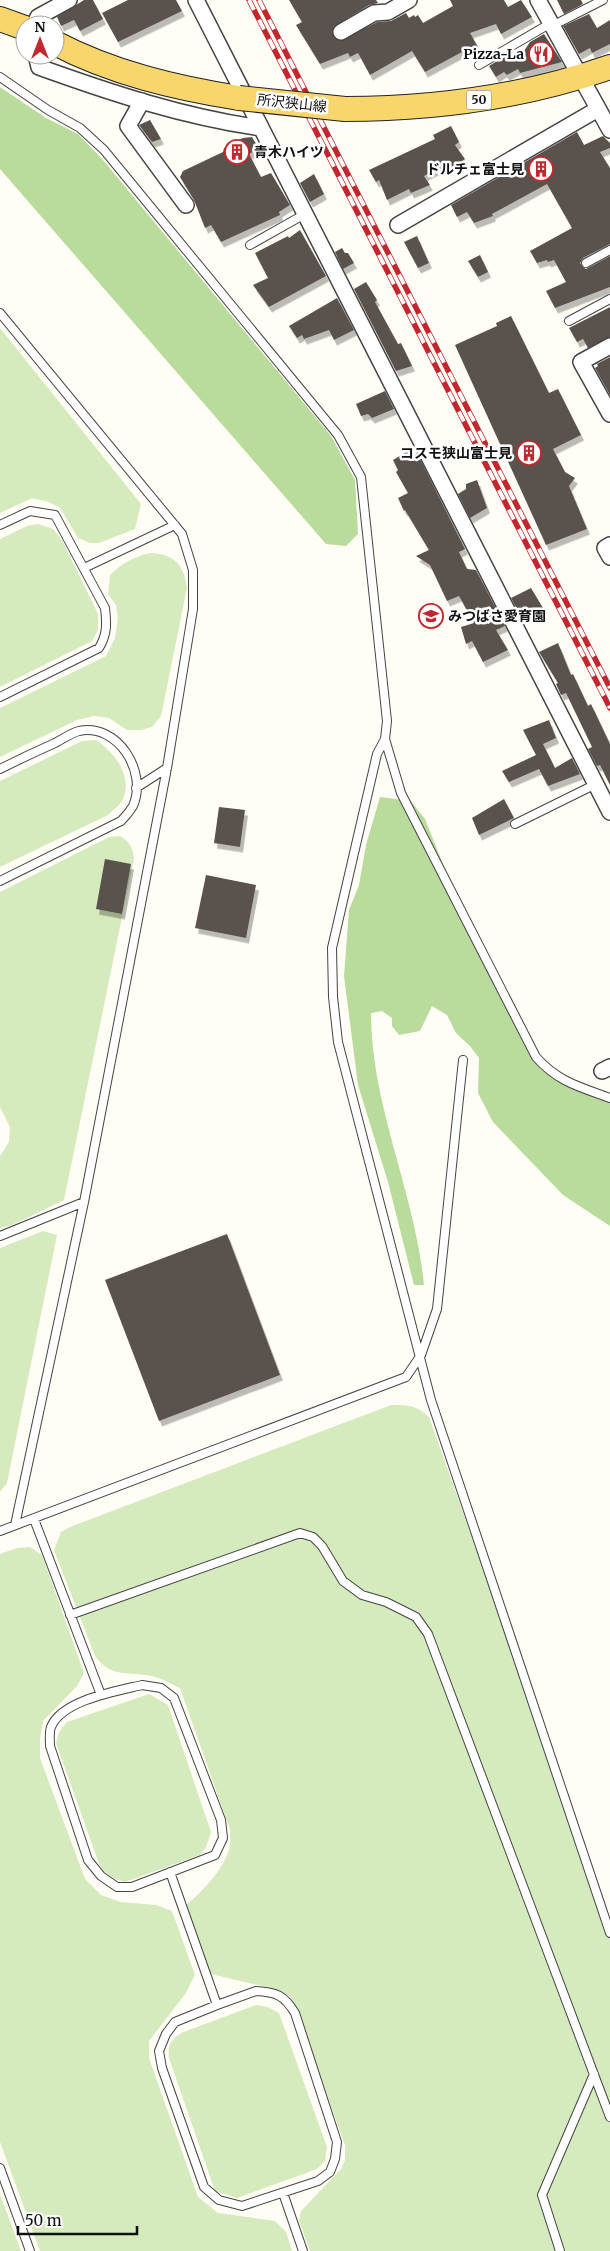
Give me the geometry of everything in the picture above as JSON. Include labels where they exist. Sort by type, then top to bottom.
[{"type":"main road","points":[[0,19],[15,24]]},
{"type":"main road","name":"所沢狭山線","points":[[65,48],[133,75],[211,94],[344,109],[387,109],[475,101],[546,87],[581,77]]},
{"type":"main road","name":"50","points":[[581,77],[610,67]]},
{"type":"street","points":[[42,15],[68,0]]},
{"type":"street","points":[[196,0],[610,812]]},
{"type":"street","points":[[341,32],[374,13],[388,12],[409,0]]},
{"type":"street","points":[[538,0],[610,130]]},
{"type":"street","points":[[39,65],[115,94],[226,123],[261,128]]},
{"type":"street","points":[[142,101],[128,126],[186,205]]},
{"type":"street","points":[[398,225],[598,109]]},
{"type":"street","points":[[610,346],[581,362],[610,414]]},
{"type":"street","points":[[610,546],[605,548],[610,558]]},
{"type":"lane","points":[[479,65],[551,25],[603,0]]},
{"type":"lane","points":[[0,77],[48,110],[80,128],[104,150],[338,435],[361,477],[387,720],[385,738],[401,793],[536,1057],[548,1070],[562,1080],[610,1098]]},
{"type":"lane","points":[[250,245],[305,214]]},
{"type":"lane","points":[[586,264],[610,250]]},
{"type":"lane","points":[[569,321],[610,299]]},
{"type":"lane","points":[[0,313],[182,534],[193,570],[193,609],[166,768],[84,1202],[15,1525]]},
{"type":"lane","points":[[0,525],[30,511],[42,511],[55,515],[105,608],[105,637],[99,648],[0,697]]},
{"type":"lane","points":[[84,568],[175,525]]},
{"type":"lane","points":[[0,769],[79,731],[96,731],[111,738],[124,749],[133,763],[136,788],[133,806],[121,821],[0,881]]},
{"type":"lane","points":[[385,738],[376,754],[332,948],[333,997],[338,1042],[421,1355],[431,1400],[610,1933]]},
{"type":"lane","points":[[136,788],[166,768]]},
{"type":"lane","points":[[515,824],[596,784]]},
{"type":"lane","points":[[0,1531],[406,1377],[421,1355],[437,1309],[463,1060]]},
{"type":"lane","points":[[0,1236],[84,1202]]},
{"type":"lane","points":[[34,1519],[100,1696]]},
{"type":"lane","points":[[70,1615],[300,1533],[313,1537],[322,1546],[343,1581],[362,1595],[386,1602],[416,1617],[428,1634],[610,2117]]},
{"type":"lane","points":[[142,1685],[161,1688],[174,1698],[221,1820],[223,1838],[215,1856],[132,1887],[117,1887],[101,1876],[88,1860],[50,1746],[51,1727],[64,1712],[100,1696],[142,1685]]},
{"type":"lane","points":[[170,1872],[217,2005]]},
{"type":"lane","points":[[256,1992],[272,1992],[288,2000],[295,2013],[337,2142],[335,2159],[330,2172],[318,2181],[242,2206],[228,2204],[219,2200],[204,2187],[162,2068],[159,2051],[166,2034],[175,2022],[217,2005],[256,1992]]},
{"type":"lane","points":[[560,2251],[542,2195],[594,2074]]},
{"type":"lane","points":[[0,2168],[30,2251]]},
{"type":"lane","points":[[283,2193],[303,2251]]},
{"type":"green space","points":[[0,87],[46,118],[78,134],[103,160],[331,436],[355,480],[358,534],[346,546],[326,544],[0,169]]},
{"type":"green space","points":[[0,328],[141,504],[135,529],[99,543],[90,543],[78,538],[60,508],[49,502],[32,498],[0,513]]},
{"type":"green space","points":[[38,524],[53,529],[62,540],[98,614],[98,630],[92,641],[0,687],[0,539],[27,526]]},
{"type":"green space","points":[[150,553],[171,558],[176,562],[186,580],[187,588],[161,716],[152,727],[141,730],[127,730],[109,718],[94,716],[77,720],[0,757],[0,708],[106,656],[115,638],[118,618],[116,605],[108,594],[110,575],[128,561]]},
{"type":"green space","points":[[96,740],[110,751],[121,766],[126,783],[121,803],[108,815],[0,867],[0,781],[82,741]]},
{"type":"green space","points":[[380,797],[411,801],[425,819],[465,919],[536,1057],[578,1086],[610,1097],[610,1226],[563,1195],[493,1122],[478,1093],[479,1058],[470,1046],[456,1033],[447,1015],[432,1006],[420,1031],[399,1035],[392,1026],[392,1018],[382,1011],[371,1013],[373,1048],[378,1082],[412,1216],[424,1285],[414,1285],[388,1182],[358,1085],[344,976],[349,910],[359,885],[366,845]]},
{"type":"green space","points":[[120,836],[130,846],[134,859],[64,1200],[12,1225],[0,1228],[0,1156],[9,1142],[10,1127],[0,1107],[0,892],[109,837]]},
{"type":"green space","points":[[43,1231],[57,1235],[7,1483],[0,1492],[0,1248]]},
{"type":"green space","points":[[391,1405],[412,1406],[429,1417],[610,1923],[610,2251],[310,2251],[299,2221],[301,2211],[341,2169],[345,2160],[345,2145],[291,1997],[270,1988],[211,1974],[186,1905],[205,1887],[222,1865],[229,1850],[230,1830],[180,1688],[152,1676],[114,1671],[101,1663],[95,1656],[54,1550],[61,1532],[70,1527]]},
{"type":"green space","points":[[30,1547],[42,1555],[84,1673],[77,1686],[43,1721],[40,1739],[40,1758],[85,1879],[101,1895],[121,1902],[156,1905],[172,1911],[195,1975],[186,1993],[149,2041],[149,2058],[198,2197],[218,2213],[275,2221],[286,2232],[292,2251],[40,2251],[0,2142],[0,1554],[17,1548]]},
{"type":"green space","points":[[149,1694],[168,1705],[211,1832],[206,1847],[200,1855],[125,1882],[110,1876],[99,1864],[56,1743],[59,1732],[67,1722]]},
{"type":"green space","points":[[256,2005],[268,2007],[279,2013],[327,2147],[325,2161],[317,2169],[237,2198],[215,2191],[169,2058],[169,2047],[172,2041],[181,2033]]},
{"type":"green space","points":[[0,2194],[21,2251],[0,2251]]},
{"type":"building","points":[[84,0],[93,0],[103,19],[80,31],[74,20],[65,24],[65,15],[60,15]]},
{"type":"building","points":[[128,0],[176,0],[182,11],[118,42],[102,13]]},
{"type":"building","points":[[289,0],[376,0],[378,3],[369,5],[333,27],[333,36],[340,41],[377,22],[391,21],[406,13],[409,18],[418,15],[423,23],[453,6],[450,0],[504,0],[508,7],[521,0],[532,17],[501,34],[496,24],[470,33],[478,47],[463,54],[462,52],[425,72],[412,51],[370,75],[358,53],[350,57],[348,53],[320,64],[296,25],[302,22]]},
{"type":"building","points":[[557,0],[581,0],[583,4],[564,14]]},
{"type":"building","points":[[589,14],[597,28],[610,20],[610,44],[592,53],[590,48],[579,54],[563,26]]},
{"type":"building","name":"Pizza-La","points":[[544,34],[562,62],[520,73],[518,69],[507,75],[504,72],[496,77],[489,66],[507,55],[508,57],[522,54],[530,42]]},
{"type":"building","points":[[150,120],[161,139],[152,142],[139,125]]},
{"type":"building","points":[[451,126],[459,142],[455,145],[465,159],[452,168],[449,163],[424,176],[430,185],[411,193],[409,189],[387,200],[379,180],[376,182],[369,170],[435,139],[433,135]]},
{"type":"building","points":[[577,132],[584,145],[603,136],[610,143],[610,148],[600,152],[610,168],[610,244],[583,258],[580,263],[586,269],[610,256],[610,287],[555,308],[546,291],[566,282],[554,260],[537,263],[530,251],[572,228],[547,184],[492,214],[493,216],[474,223],[467,212],[457,217],[451,205]]},
{"type":"building","points":[[252,137],[259,149],[249,154],[261,177],[271,173],[290,205],[279,212],[280,215],[221,242],[211,225],[205,228],[194,200],[180,177],[183,171],[223,152],[224,148],[243,138]]},
{"type":"building","points":[[314,174],[324,194],[310,202],[300,183]]},
{"type":"building","points":[[300,230],[326,276],[269,307],[253,285],[268,278],[255,253],[288,236],[289,238]]},
{"type":"building","points":[[417,236],[429,263],[418,268],[404,242]]},
{"type":"building","points":[[342,248],[345,253],[348,253],[354,263],[343,269],[335,252]]},
{"type":"building","points":[[480,255],[488,272],[478,277],[468,261]]},
{"type":"building","points":[[366,282],[377,300],[375,302],[398,344],[401,343],[412,366],[396,371],[354,289]]},
{"type":"building","points":[[337,298],[354,330],[334,340],[329,330],[304,339],[302,335],[297,338],[289,326]]},
{"type":"building","points":[[610,307],[610,337],[588,348],[583,339],[577,342],[569,328]]},
{"type":"building","name":"コスモ狭山富士見","points":[[511,316],[549,393],[558,389],[581,435],[553,449],[565,472],[575,478],[569,486],[587,529],[546,545],[455,345],[497,326],[496,323]]},
{"type":"building","points":[[610,357],[610,395],[595,368],[598,366],[597,364]]},
{"type":"building","points":[[385,391],[394,409],[372,418],[368,414],[361,416],[356,404]]},
{"type":"building","points":[[408,451],[412,457],[417,453],[465,549],[459,552],[467,569],[476,570],[505,626],[496,630],[508,650],[483,662],[472,641],[466,644],[461,627],[474,623],[459,596],[447,601],[430,565],[416,556],[429,550],[404,511],[398,498],[408,493],[396,472],[398,470],[393,460]]},
{"type":"building","points":[[477,480],[487,508],[470,518],[458,494],[466,489],[466,484]]},
{"type":"building","points":[[531,588],[543,608],[521,617],[511,598]]},
{"type":"building","points":[[558,643],[571,675],[573,674],[588,706],[591,704],[610,744],[610,785],[600,765],[597,766],[588,749],[592,747],[566,693],[561,695],[556,684],[558,683],[539,652]]},
{"type":"building","points":[[549,720],[556,738],[543,744],[555,768],[572,758],[580,774],[548,786],[539,769],[509,782],[502,771],[536,755],[523,730]]},
{"type":"building","points":[[504,799],[514,818],[479,835],[472,818]]},
{"type":"building","points":[[219,807],[245,810],[240,847],[214,843]]},
{"type":"building","points":[[105,859],[131,864],[122,914],[96,909]]},
{"type":"building","points":[[206,875],[256,885],[246,938],[195,928]]},
{"type":"building","points":[[227,1234],[280,1375],[159,1421],[105,1280]]},
{"type":"railway","points":[[249,0],[610,708]]},
{"type":"railway","points":[[259,0],[610,688]]},
{"type":"place","name":"Pizza-La","points":[[541,54]]},
{"type":"place","name":"青木ハイツ","points":[[237,152]]},
{"type":"place","name":"ドルチェ富士見","points":[[541,169]]},
{"type":"place","name":"コスモ狭山富士見","points":[[529,453]]},
{"type":"place","name":"みつばさ愛育園","points":[[431,616]]}]
